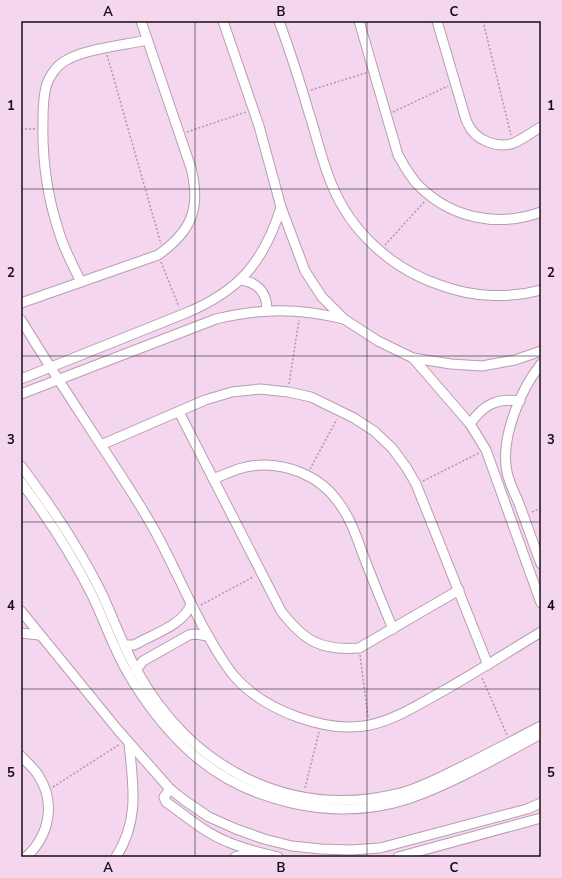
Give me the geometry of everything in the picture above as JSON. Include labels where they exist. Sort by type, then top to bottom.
[{"type":"street","points":[[21,304],[161,253],[181,236],[190,220],[195,203],[195,186],[191,168],[140,21]]},
{"type":"street","points":[[223,21],[259,126],[281,208],[304,271],[322,297],[344,319],[378,341],[413,358],[451,364],[482,366],[515,360],[541,351]]},
{"type":"street","points":[[279,21],[332,186],[344,210],[360,232],[401,268],[425,280],[451,289],[478,294],[505,295],[541,290]]},
{"type":"street","points":[[359,21],[398,155],[407,171],[418,185],[443,205],[472,217],[491,220],[511,220],[531,216],[541,212]]},
{"type":"street","points":[[437,21],[468,125],[474,134],[482,140],[492,144],[503,145],[513,143],[541,127]]},
{"type":"street","points":[[81,282],[66,252],[52,208],[46,182],[43,155],[43,102],[46,86],[53,72],[64,61],[78,54],[147,40]]},
{"type":"street","points":[[21,379],[182,315],[224,294],[240,280],[266,247],[275,228],[281,208]]},
{"type":"street","points":[[240,280],[248,281],[261,289],[265,295],[268,310]]},
{"type":"street","points":[[21,394],[216,319],[242,313],[268,310],[301,311],[344,319]]},
{"type":"street","points":[[21,320],[156,532],[192,607],[220,658],[235,678],[274,708],[297,718],[322,723],[345,726],[369,725],[393,718],[478,671],[541,632]]},
{"type":"street","points":[[413,358],[470,424],[486,450],[541,603]]},
{"type":"street","points":[[541,364],[533,374],[510,426],[506,452],[507,472],[541,564]]},
{"type":"street","points":[[101,445],[205,400],[232,392],[260,389],[288,392],[311,397],[342,411],[374,431],[383,439],[392,448],[406,467],[416,484],[488,665]]},
{"type":"street","points":[[470,424],[483,409],[491,404],[500,400],[520,401]]},
{"type":"street","points":[[179,412],[281,611],[294,628],[310,640],[326,647],[342,649],[359,648],[459,590]]},
{"type":"street","points":[[214,480],[231,471],[251,466],[272,465],[291,468],[306,475],[330,492],[339,502],[349,519],[393,629]]},
{"type":"street","points":[[21,466],[46,498],[75,544],[100,591],[136,670],[152,695],[171,720],[192,743],[233,773],[256,784],[302,798],[330,801],[355,801],[380,798],[405,792],[429,783],[541,726]]},
{"type":"street","points":[[21,482],[67,549],[92,596],[128,673],[144,700],[164,726],[186,748],[212,769],[252,791],[277,800],[328,808],[355,808],[381,805],[406,799],[431,790],[541,734]]},
{"type":"street","points":[[124,645],[134,645],[180,621],[192,607]]},
{"type":"street","points":[[21,612],[128,741],[170,788],[184,800],[209,817],[236,830],[292,846],[351,850],[380,848],[527,809],[541,803]]},
{"type":"street","points":[[21,633],[39,634]]},
{"type":"street","points":[[136,670],[143,661],[189,635],[195,634],[208,636]]},
{"type":"street","points":[[116,857],[124,845],[132,824],[134,802],[133,780],[128,741]]},
{"type":"street","points":[[22,760],[38,774],[46,791],[49,806],[48,822],[43,837],[34,850],[26,857]]},
{"type":"street","points":[[170,788],[164,797],[166,802],[201,827],[227,842],[278,857]]},
{"type":"street","points":[[398,857],[538,820]]},
{"type":"street","points":[[236,857],[257,852]]},
{"type":"path","points":[[483,21],[513,143]]},
{"type":"path","points":[[105,49],[161,253],[182,315]]},
{"type":"path","points":[[303,92],[373,71]]},
{"type":"path","points":[[386,116],[455,82]]},
{"type":"path","points":[[180,134],[253,110]]},
{"type":"path","points":[[21,129],[43,129]]},
{"type":"path","points":[[380,251],[430,196]]},
{"type":"path","points":[[288,392],[301,311]]},
{"type":"path","points":[[306,475],[342,411]]},
{"type":"path","points":[[416,484],[486,450]]},
{"type":"path","points":[[523,516],[541,508]]},
{"type":"path","points":[[192,607],[261,572]]},
{"type":"path","points":[[359,648],[369,725]]},
{"type":"path","points":[[478,671],[510,742]]},
{"type":"path","points":[[302,798],[322,723]]},
{"type":"path","points":[[46,791],[128,741]]}]
